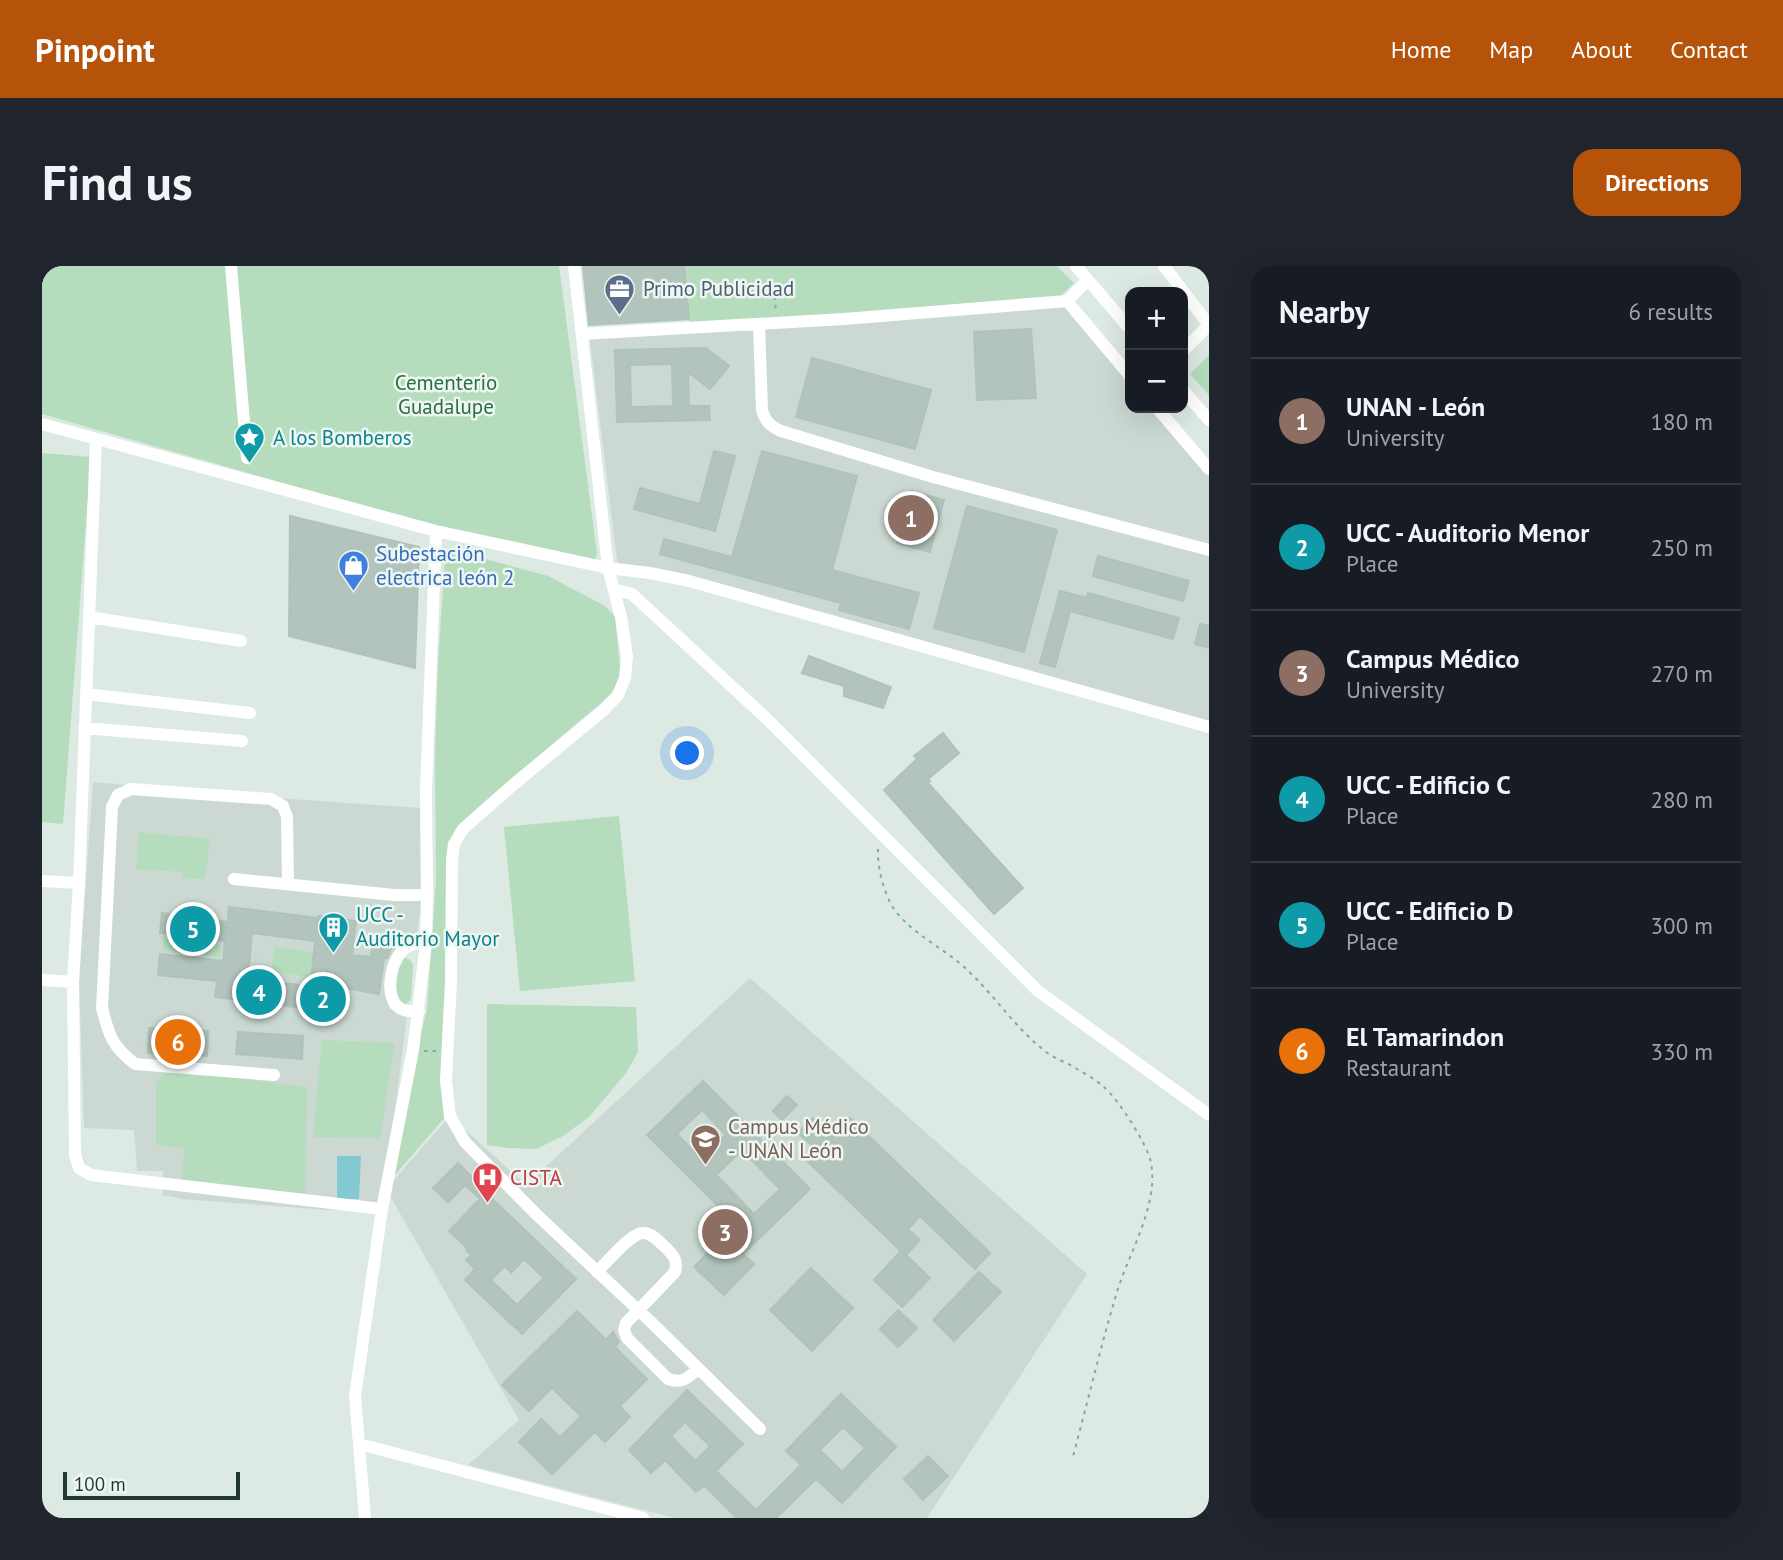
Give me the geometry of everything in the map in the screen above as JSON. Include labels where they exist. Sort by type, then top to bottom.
[{"type":"street","points":[[231,266],[247,458]]},
{"type":"street","points":[[574,266],[608,568],[621,617],[627,656],[625,678],[618,695],[604,710],[473,820],[454,844],[446,1080],[450,1116],[465,1142],[536,1214],[760,1429]]},
{"type":"street","points":[[1076,266],[1125,323]]},
{"type":"street","points":[[1164,266],[1209,325],[1184,350]]},
{"type":"street","points":[[582,334],[777,324],[1067,300],[1088,280]]},
{"type":"street","points":[[1067,300],[1125,370]]},
{"type":"street","points":[[759,324],[762,410],[764,419],[771,426],[933,477],[1209,550]]},
{"type":"street","points":[[1188,396],[1209,420]]},
{"type":"street","points":[[1161,413],[1209,469]]},
{"type":"street","points":[[42,424],[436,531],[608,568],[689,581],[1209,727]]},
{"type":"street","points":[[96,439],[73,982],[75,1155],[79,1168],[92,1175],[382,1209]]},
{"type":"street","points":[[365,1518],[355,1396],[382,1209],[413,1050],[426,943],[426,791],[436,531]]},
{"type":"street","points":[[614,589],[632,594],[766,719],[1038,991],[1209,1115]]},
{"type":"street","points":[[89,617],[241,641]]},
{"type":"street","points":[[86,694],[250,713]]},
{"type":"street","points":[[84,728],[242,741]]},
{"type":"street","points":[[274,1075],[135,1065],[120,1053],[109,1035],[102,1008],[112,807],[117,795],[131,789],[271,799],[283,806],[287,817],[288,884]]},
{"type":"street","points":[[234,879],[394,895],[427,895]]},
{"type":"street","points":[[42,881],[79,883]]},
{"type":"street","points":[[419,1011],[405,1011],[398,1007],[390,995],[392,969],[398,954],[409,946],[426,943]]},
{"type":"street","points":[[42,980],[73,982]]},
{"type":"street","points":[[597,1272],[634,1236],[644,1233],[653,1236],[674,1257],[677,1264],[675,1272],[626,1323],[624,1330],[627,1338],[668,1379],[677,1382],[685,1380],[698,1369]]},
{"type":"street","points":[[359,1444],[643,1518]]},
{"type":"path","points":[[774,288],[777,324]]},
{"type":"path","points":[[881,834],[877,861],[893,908],[906,923],[986,988],[1024,1034],[1048,1054],[1076,1068],[1105,1088],[1133,1123],[1151,1162],[1152,1194],[1116,1294],[1072,1460]]},
{"type":"path","points":[[413,1050],[447,1052]]},
{"type":"shaded area","points":[[1067,301],[1125,370],[1125,413],[1161,413],[1209,469],[1209,727],[618,568],[589,333]]},
{"type":"shaded area","points":[[93,782],[420,808],[421,904],[417,934],[397,946],[388,971],[386,991],[389,1008],[407,1018],[382,1209],[328,1210],[182,1199],[163,1195],[163,1171],[137,1171],[134,1130],[84,1128],[79,981]]},
{"type":"shaded area","points":[[750,978],[1087,1274],[927,1518],[675,1518],[468,1465],[519,1420],[386,1189],[450,1116],[526,1185]]},
{"type":"green space","name":"Cementerio Guadalupe","points":[[42,266],[559,266],[597,553],[594,566],[461,534],[42,414]]},
{"type":"green space","points":[[684,266],[1057,266],[1074,283],[1054,302],[690,324]]},
{"type":"green space","points":[[1209,355],[1209,395],[1190,374]]},
{"type":"green space","points":[[42,453],[91,457],[63,824],[42,822]]},
{"type":"green space","points":[[456,551],[548,576],[605,606],[615,617],[621,678],[610,695],[456,828],[446,857],[445,1117],[395,1175],[413,1064],[427,1010],[436,879],[435,757],[438,662],[445,560],[449,553]]},
{"type":"green space","points":[[619,816],[635,981],[520,991],[504,827]]},
{"type":"green space","points":[[139,832],[210,839],[205,879],[183,878],[183,872],[136,869]]},
{"type":"green space","points":[[163,937],[221,944],[220,957],[162,950]]},
{"type":"green space","points":[[274,947],[312,952],[309,977],[272,972]]},
{"type":"green space","points":[[406,958],[413,965],[411,999],[406,1004],[395,998],[397,964]]},
{"type":"green space","points":[[487,1004],[636,1007],[638,1052],[626,1073],[589,1117],[563,1136],[536,1149],[487,1145]]},
{"type":"green space","points":[[322,1040],[395,1043],[380,1138],[313,1137]]},
{"type":"green space","points":[[169,1068],[307,1087],[305,1198],[181,1190],[184,1149],[156,1144],[156,1084]]},
{"type":"water","points":[[337,1156],[361,1156],[359,1199],[337,1199]]},
{"type":"building","points":[[583,266],[684,266],[689,319],[589,325]]},
{"type":"building","points":[[1031,329],[1036,398],[977,400],[974,332]]},
{"type":"building","points":[[706,348],[729,366],[710,389],[688,372],[689,406],[709,406],[710,420],[617,422],[615,350]],"holes":[[[672,364],[673,406],[631,407],[630,365]]]},
{"type":"building","points":[[812,358],[931,390],[915,449],[796,417]]},
{"type":"building","points":[[714,451],[735,456],[715,531],[634,509],[640,488],[700,504]]},
{"type":"building","points":[[762,451],[857,476],[832,570],[919,593],[909,629],[839,610],[841,603],[660,554],[664,539],[732,557]]},
{"type":"building","points":[[911,491],[944,500],[930,552],[897,543]]},
{"type":"building","points":[[967,506],[1057,530],[1024,652],[934,628]]},
{"type":"building","points":[[290,516],[419,547],[415,668],[289,636]]},
{"type":"building","points":[[1098,556],[1189,581],[1183,601],[1093,576]]},
{"type":"building","points":[[1060,591],[1087,598],[1088,593],[1179,618],[1173,639],[1070,611],[1055,667],[1040,663]]},
{"type":"building","points":[[1200,624],[1209,626],[1209,648],[1195,644]]},
{"type":"building","points":[[809,656],[891,687],[883,708],[844,696],[844,686],[802,673]]},
{"type":"building","points":[[943,733],[959,753],[928,779],[928,783],[1023,888],[994,914],[884,790],[917,759],[914,756]]},
{"type":"building","points":[[229,907],[356,921],[352,955],[371,957],[373,945],[392,947],[387,958],[384,958],[379,994],[345,988],[342,1013],[215,997],[217,981],[158,975],[160,954],[223,961],[225,941],[160,933],[162,913],[228,922]],"holes":[[[252,933],[315,941],[310,986],[248,979]]]},
{"type":"building","points":[[149,1028],[208,1031],[207,1056],[148,1053]]},
{"type":"building","points":[[238,1032],[303,1036],[302,1059],[236,1054]]},
{"type":"building","points":[[703,1081],[810,1189],[743,1254],[754,1264],[724,1295],[694,1267],[736,1224],[647,1135]],"holes":[[[702,1110],[726,1135],[701,1159],[677,1134]],[[742,1150],[780,1189],[754,1214],[716,1175]]]},
{"type":"building","points":[[787,1096],[797,1105],[782,1120],[773,1111]]},
{"type":"building","points":[[813,1118],[832,1136],[850,1118],[990,1253],[975,1269],[920,1216],[908,1229],[920,1240],[906,1255],[930,1278],[902,1307],[874,1280],[901,1251],[808,1162],[818,1151],[798,1133]]},
{"type":"building","points":[[458,1163],[474,1179],[478,1176],[490,1187],[485,1192],[576,1279],[522,1334],[465,1280],[475,1269],[466,1260],[471,1255],[449,1231],[480,1199],[465,1185],[448,1202],[433,1188]],"holes":[[[524,1259],[544,1278],[517,1305],[491,1280],[505,1266],[511,1273]]]},
{"type":"building","points":[[811,1268],[853,1308],[812,1351],[770,1310]]},
{"type":"building","points":[[979,1272],[1001,1292],[954,1341],[933,1320]]},
{"type":"building","points":[[898,1310],[917,1328],[898,1347],[880,1329]]},
{"type":"building","points":[[577,1311],[606,1340],[613,1332],[619,1342],[615,1347],[647,1379],[620,1406],[630,1417],[605,1442],[595,1432],[552,1474],[519,1442],[541,1419],[560,1437],[581,1416],[552,1388],[529,1411],[502,1385]]},
{"type":"building","points":[[687,1390],[743,1444],[716,1471],[756,1510],[801,1465],[786,1451],[841,1394],[896,1447],[842,1503],[816,1479],[776,1518],[737,1518],[704,1485],[696,1492],[665,1460],[651,1473],[629,1450]],"holes":[[[685,1422],[710,1446],[695,1461],[671,1436]],[[843,1427],[865,1448],[842,1472],[820,1450]]]},
{"type":"building","points":[[928,1456],[948,1476],[923,1500],[904,1479]]},
{"type":"place","name":"Primo Publicidad","points":[[620,316]]},
{"type":"place","name":"A los Bomberos","points":[[250,465]]},
{"type":"place","name":"UNAN - León","points":[[911,518]]},
{"type":"place","name":"Subestación electrica león 2","points":[[353,593]]},
{"type":"place","name":"UCC - Edificio D","points":[[193,929]]},
{"type":"place","name":"UCC - Auditorio Mayor","points":[[333,954]]},
{"type":"place","name":"UCC - Edificio C","points":[[259,992]]},
{"type":"place","name":"UCC - Auditorio Menor","points":[[323,999]]},
{"type":"place","name":"El Tamarindon","points":[[178,1042]]},
{"type":"place","name":"Campus Médico - UNAN León","points":[[705,1166]]},
{"type":"place","name":"CISTA","points":[[487,1205]]},
{"type":"place","name":"Campus Médico","points":[[725,1232]]}]
